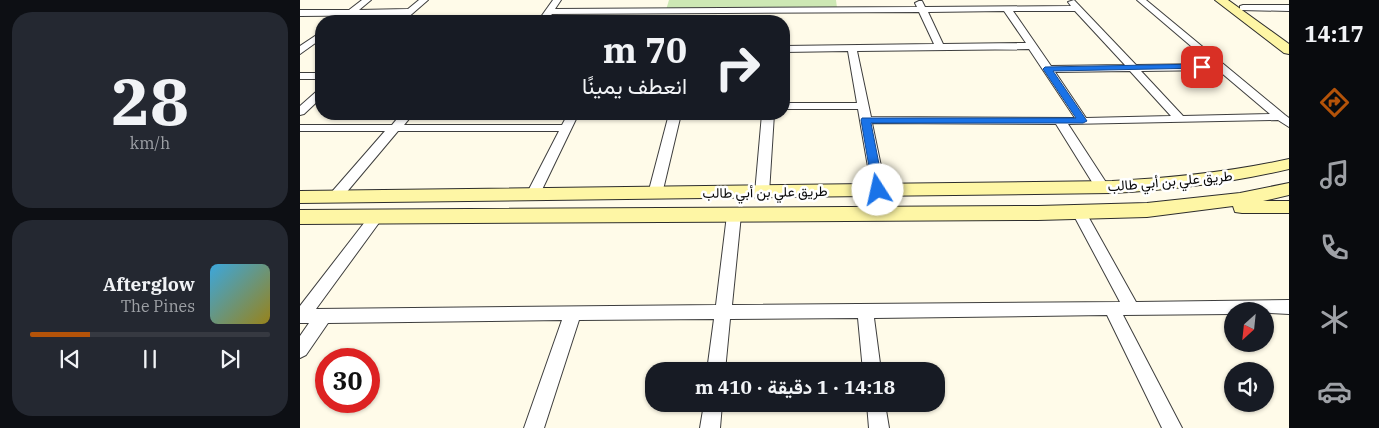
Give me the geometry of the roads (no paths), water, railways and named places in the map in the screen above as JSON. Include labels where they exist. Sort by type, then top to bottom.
[{"type":"main road","points":[[1221,0],[1289,50]]},
{"type":"main road","points":[[1233,0],[1289,40]]},
{"type":"main road","name":"طريق علي بن أبي طالب","points":[[300,197],[1102,187],[1153,185],[1218,179],[1289,164]]},
{"type":"main road","name":"طريق علي بن أبي طالب","points":[[300,217],[1079,212],[1147,210],[1240,199],[1289,189]]},
{"type":"main road","points":[[1179,206],[1289,207]]},
{"type":"street","points":[[347,15],[367,0]]},
{"type":"street","points":[[408,15],[424,0]]},
{"type":"street","points":[[546,15],[557,0]]},
{"type":"street","points":[[623,15],[630,0]]},
{"type":"street","points":[[841,0],[842,10]]},
{"type":"street","points":[[918,0],[940,47]]},
{"type":"street","points":[[1140,0],[1285,121]]},
{"type":"street","points":[[1283,0],[1289,4]]},
{"type":"street","points":[[549,11],[1007,9],[1074,4],[1180,119]]},
{"type":"street","points":[[1243,8],[1289,8]]},
{"type":"street","points":[[1007,9],[1083,121]]},
{"type":"street","points":[[784,10],[784,15]]},
{"type":"street","points":[[701,15],[702,11]]},
{"type":"street","points":[[300,13],[411,12]]},
{"type":"street","points":[[300,51],[315,40]]},
{"type":"street","points":[[790,48],[1033,46]]},
{"type":"street","points":[[852,48],[878,190]]},
{"type":"street","points":[[1048,69],[1219,66]]},
{"type":"street","points":[[300,76],[315,76]]},
{"type":"street","points":[[300,112],[315,98]]},
{"type":"street","points":[[790,106],[863,106]]},
{"type":"street","points":[[866,120],[1083,121],[1180,119],[1285,121]]},
{"type":"street","points":[[335,197],[402,120]]},
{"type":"street","points":[[533,195],[570,120]]},
{"type":"street","points":[[655,194],[674,120]]},
{"type":"street","points":[[762,192],[768,120]]},
{"type":"street","points":[[1060,120],[1102,187]]},
{"type":"street","points":[[300,128],[566,128]]},
{"type":"street","points":[[1079,212],[1131,308]]},
{"type":"street","points":[[717,362],[734,215]]},
{"type":"street","points":[[301,316],[376,217]]},
{"type":"street","points":[[301,316],[1289,307]]},
{"type":"street","points":[[1111,308],[1172,428]]},
{"type":"street","points":[[865,311],[871,362]]},
{"type":"street","points":[[534,428],[573,313]]},
{"type":"street","points":[[300,350],[324,316]]},
{"type":"street","points":[[710,428],[711,412]]},
{"type":"street","points":[[877,412],[879,428]]}]
